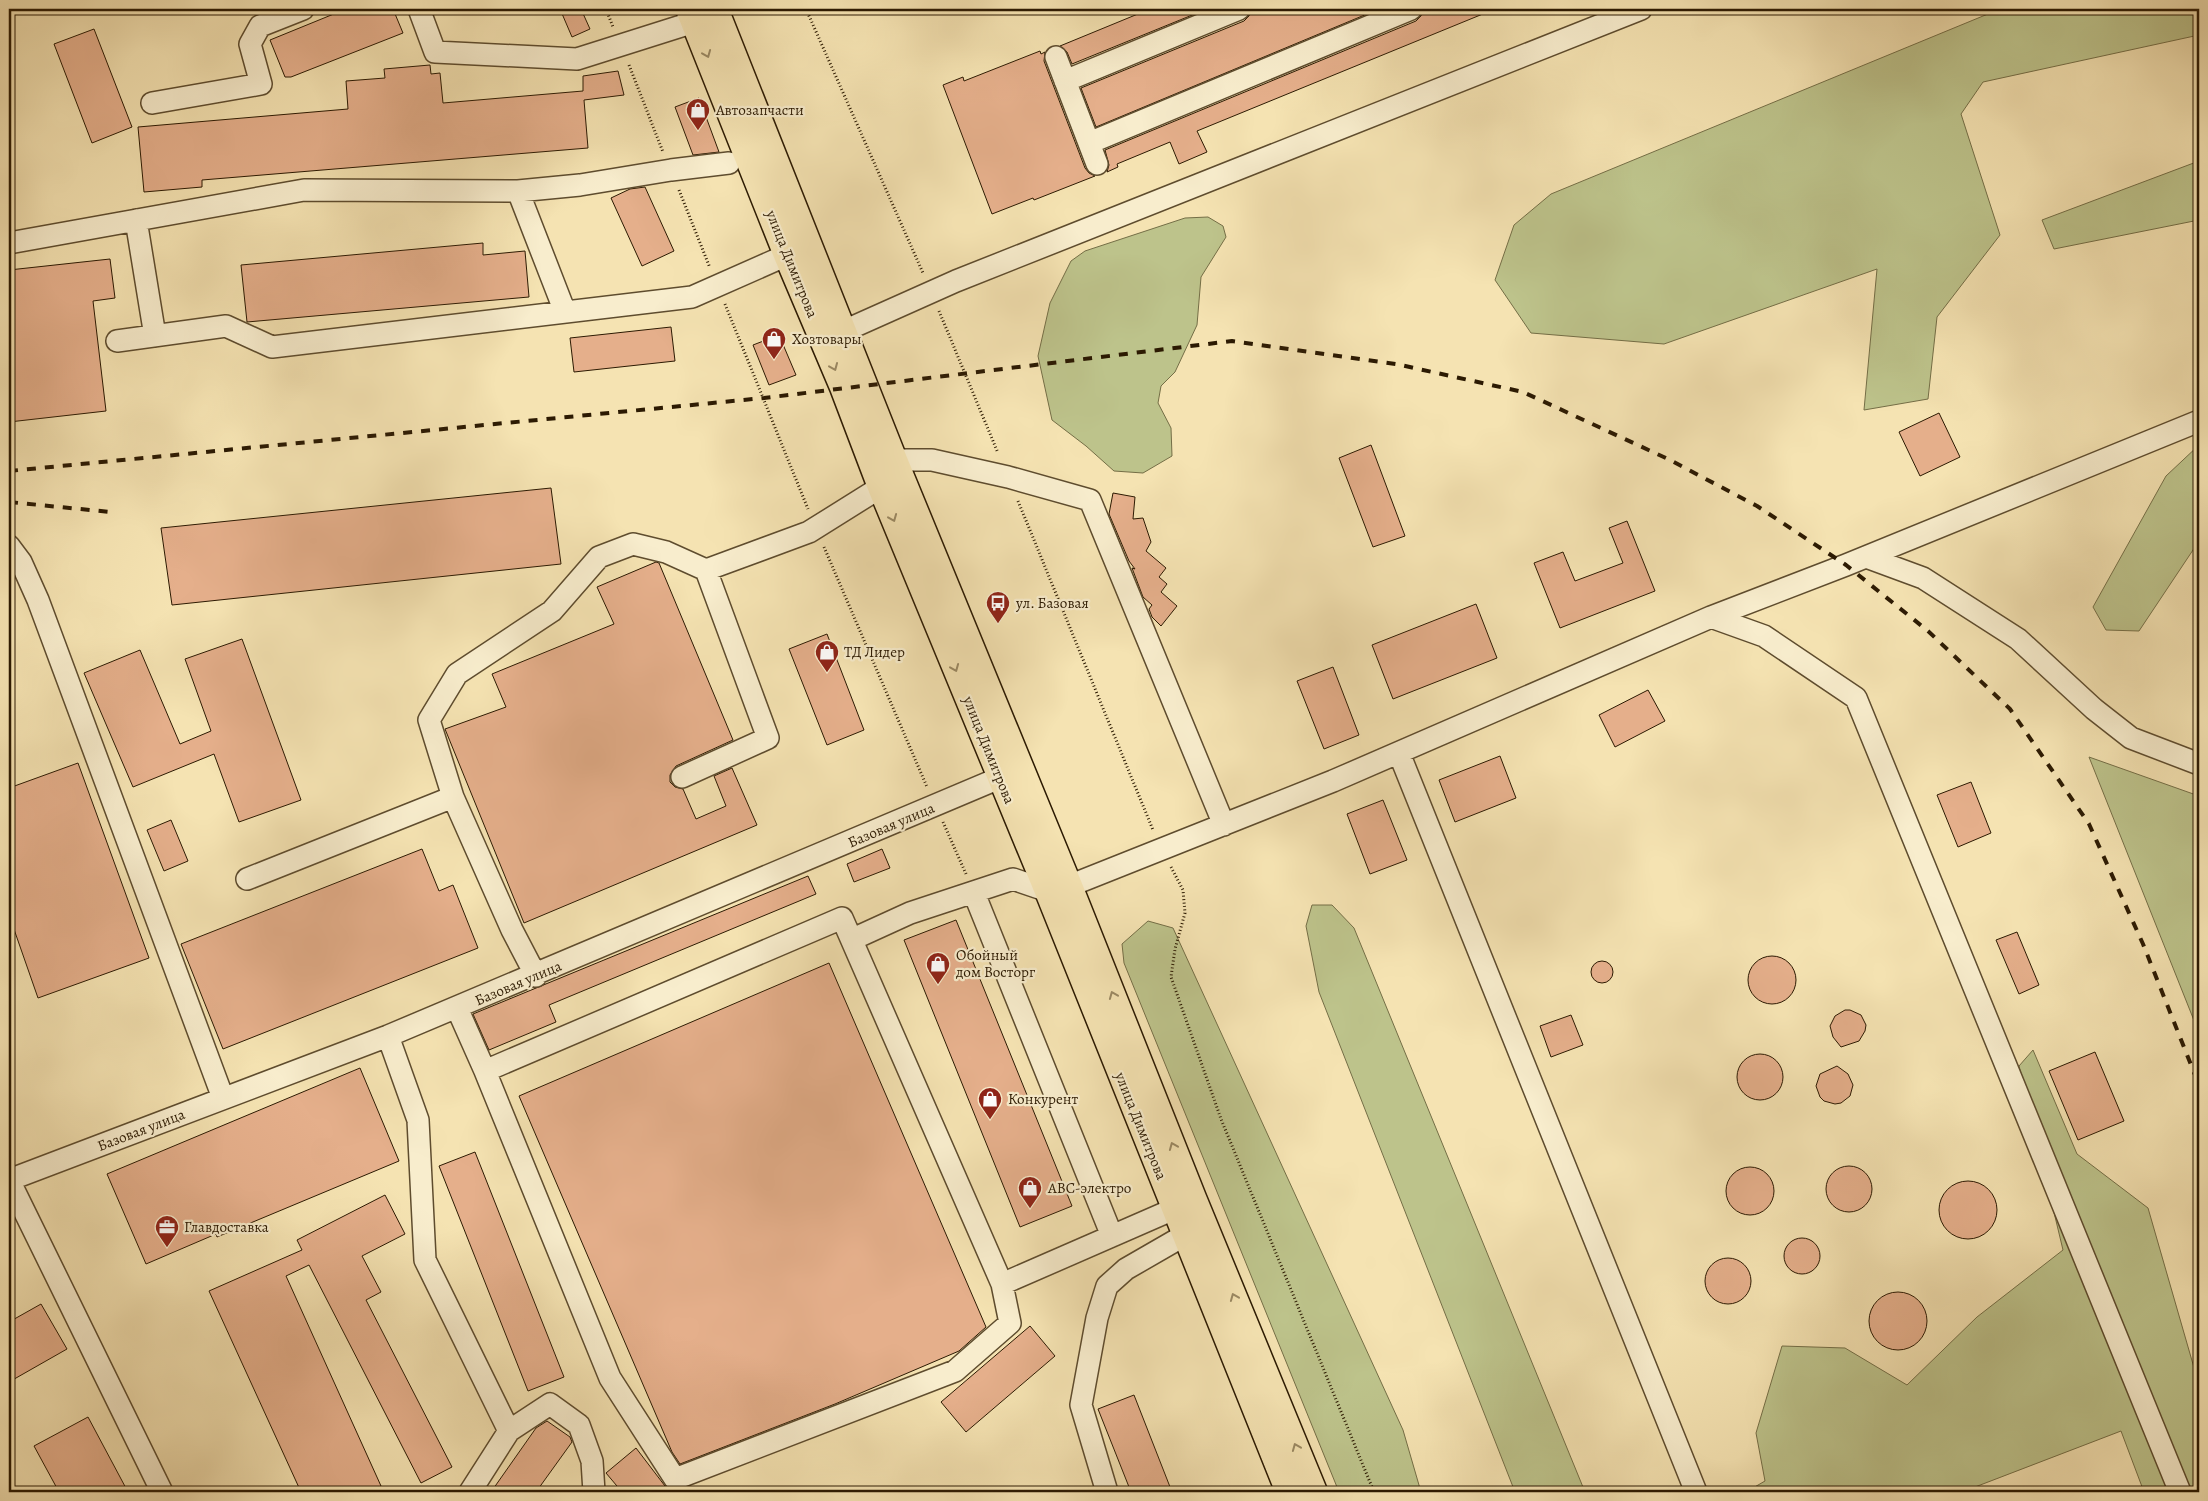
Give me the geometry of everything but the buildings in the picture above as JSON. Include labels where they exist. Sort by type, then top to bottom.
[{"type":"main road","name":"улица Димитрова","points":[[699,13],[787,255],[843,388],[881,487],[1010,774],[1193,1198],[1314,1492]]},
{"type":"main road","name":"улица Димитрова","points":[[699,13],[844,331],[894,460],[1010,774]]},
{"type":"main road","name":"улица Димитрова","points":[[1059,889],[1174,1209],[1289,1492]]},
{"type":"street","points":[[152,103],[261,84],[250,44],[260,26],[303,9]]},
{"type":"street","points":[[419,9],[436,52],[577,58],[621,45],[699,13]]},
{"type":"street","points":[[1066,81],[1239,9]]},
{"type":"street","points":[[1089,144],[1411,9]]},
{"type":"street","points":[[844,331],[1118,216],[1641,9]]},
{"type":"street","points":[[1056,57],[1097,164]]},
{"type":"street","points":[[9,243],[304,190],[518,191],[580,185],[670,170],[729,164]]},
{"type":"street","points":[[518,191],[565,312]]},
{"type":"street","points":[[136,220],[155,336]]},
{"type":"street","points":[[117,342],[226,326],[272,347],[692,297],[787,255]]},
{"type":"street","points":[[852,939],[910,913],[974,893],[1013,878],[1059,889],[1162,851],[1399,753],[1711,617],[2199,420]]},
{"type":"street","points":[[894,460],[932,460],[1008,477],[1090,500],[1224,825]]},
{"type":"street","points":[[536,976],[512,930],[453,797],[429,720],[457,674],[552,611],[599,557],[633,544],[666,552],[706,570],[816,528],[881,487]]},
{"type":"street","points":[[9,546],[21,562],[38,600],[224,1098]]},
{"type":"street","points":[[1866,556],[1923,578],[2018,639],[2094,709],[2131,738],[2199,764]]},
{"type":"street","points":[[682,777],[768,738],[706,570]]},
{"type":"street","points":[[1711,617],[1764,636],[1856,698],[2180,1492]]},
{"type":"street","points":[[1399,753],[1696,1492]]},
{"type":"street","name":"Базовая улица","points":[[9,1180],[388,1036],[536,976],[1010,774]]},
{"type":"street","points":[[247,880],[453,797]]},
{"type":"street","points":[[974,893],[1112,1236]]},
{"type":"street","points":[[457,1008],[485,1071],[610,1378],[675,1479],[955,1371],[1010,1323],[1002,1284],[842,918],[485,1071]]},
{"type":"street","points":[[388,1036],[418,1120],[425,1260],[509,1431]]},
{"type":"street","points":[[9,1180],[162,1492]]},
{"type":"street","points":[[1002,1284],[1174,1209]]},
{"type":"street","points":[[1107,1492],[1081,1405],[1097,1318],[1108,1286],[1126,1269],[1185,1236]]},
{"type":"street","points":[[470,1492],[509,1431],[550,1404],[579,1425],[592,1461],[594,1492]]},
{"type":"path","points":[[606,9],[816,528],[974,893]]},
{"type":"path","points":[[806,9],[931,293],[1162,851],[1183,890],[1185,913],[1175,949],[1171,977],[1221,1119],[1374,1492]]},
{"type":"green space","points":[[2000,9],[2199,9],[2199,35],[1983,82],[1961,114],[2000,235],[1937,317],[1928,399],[1864,410],[1877,269],[1664,344],[1531,333],[1495,280],[1514,225],[1551,194]]},
{"type":"green space","points":[[2199,161],[2199,220],[2054,249],[2042,220]]},
{"type":"green space","points":[[1208,217],[1223,226],[1226,237],[1201,277],[1197,325],[1175,372],[1161,386],[1158,403],[1171,428],[1172,456],[1143,473],[1114,471],[1086,446],[1052,420],[1038,356],[1050,303],[1071,261],[1085,251],[1185,218]]},
{"type":"green space","points":[[2199,445],[2199,541],[2139,631],[2106,630],[2093,607],[2166,476]]},
{"type":"green space","points":[[2089,757],[2199,796],[2199,1033]]},
{"type":"green space","points":[[1312,905],[1332,905],[1354,928],[1585,1492],[1515,1492],[1319,992],[1306,926]]},
{"type":"green space","points":[[1148,921],[1173,928],[1403,1430],[1421,1492],[1339,1492],[1124,963],[1122,944]]},
{"type":"green space","points":[[2033,1050],[2077,1154],[2148,1208],[2199,1385],[2199,1492],[2144,1492],[2121,1431],[1962,1492],[1746,1492],[1765,1481],[1756,1433],[1782,1346],[1845,1348],[1907,1385],[1977,1317],[2063,1250],[2019,1066]]},
{"type":"railway","points":[[9,471],[764,398],[1232,341],[1396,364],[1523,392],[1668,459],[1757,506],[1846,565],[1928,631],[2010,709],[2089,824],[2143,944],[2199,1085]]},
{"type":"railway","points":[[9,502],[111,512]]},
{"type":"place","name":"Автозапчасти","points":[[698,131]]},
{"type":"place","name":"Хозтовары","points":[[774,360]]},
{"type":"place","name":"ул. Базовая","points":[[998,624]]},
{"type":"place","name":"ТД Лидер","points":[[827,673]]},
{"type":"place","name":"Обойный дом Восторг","points":[[938,985]]},
{"type":"place","name":"Конкурент","points":[[990,1120]]},
{"type":"place","name":"АВС-электро","points":[[1030,1209]]},
{"type":"place","name":"Главдоставка","points":[[167,1248]]}]
